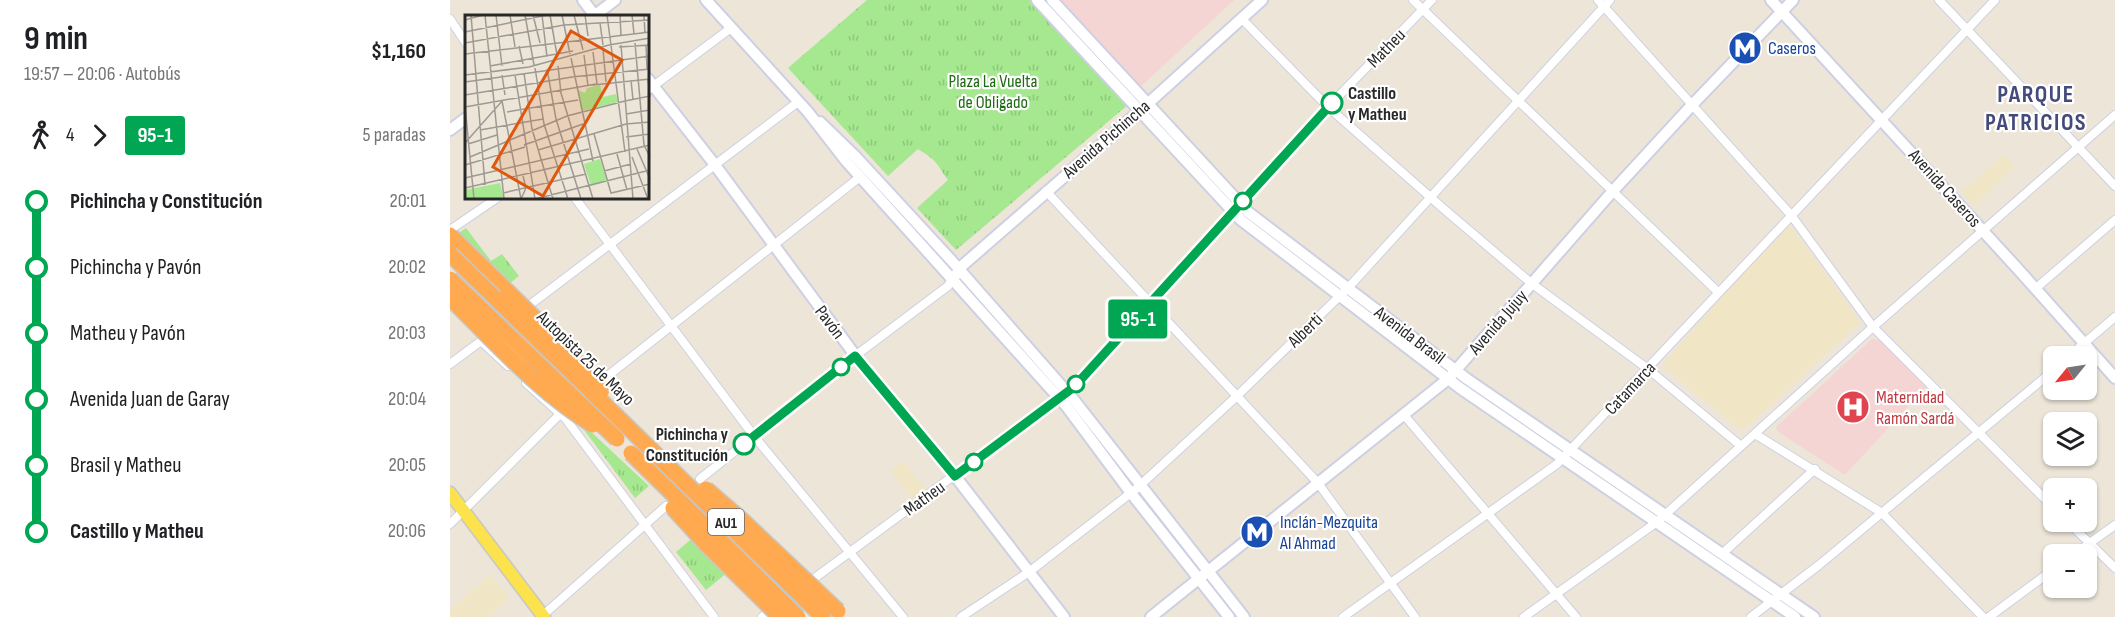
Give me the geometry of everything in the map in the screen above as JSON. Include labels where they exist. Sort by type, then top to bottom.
[{"type":"highway","points":[[450,236],[595,380],[628,427]]},
{"type":"highway","name":"Autopista 25 de Mayo","points":[[450,254],[823,617]]},
{"type":"highway","name":"Autopista 25 de Mayo","points":[[450,279],[798,617]]},
{"type":"highway","points":[[450,298],[494,342],[569,409],[617,439]]},
{"type":"highway","points":[[642,440],[679,466],[744,522],[841,614]]},
{"type":"highway","points":[[631,453],[690,527],[775,614]]},
{"type":"main road","points":[[583,0],[594,15]]},
{"type":"main road","points":[[596,15],[615,0]]},
{"type":"main road","points":[[706,0],[798,102],[854,154],[959,269],[1141,485],[1229,617]]},
{"type":"main road","name":"Avenida Brasil","points":[[1037,0],[1144,107]]},
{"type":"main road","name":"Avenida Brasil","points":[[1052,0],[1236,209],[1452,374],[1661,519],[1778,597],[1814,617]]},
{"type":"main road","name":"Avenida Pichincha","points":[[952,279],[959,269],[1262,0]]},
{"type":"main road","name":"Avenida Caseros","points":[[1772,0],[2115,378]]},
{"type":"main road","name":"Avenida Jujuy","points":[[1151,617],[1452,374],[1612,192],[1793,0]]},
{"type":"main road","name":"Pavón","points":[[650,85],[715,165],[855,356],[955,476],[1064,617]]},
{"type":"main road","points":[[808,112],[860,177],[952,279],[1064,396],[1131,493],[1203,575],[1244,617]]},
{"type":"main road","points":[[450,130],[465,119]]},
{"type":"main road","points":[[450,493],[542,617]]},
{"type":"main road","name":"Avenida Brasil","points":[[1661,519],[1723,553],[1778,597],[1795,617]]},
{"type":"street","points":[[1413,0],[1718,292]]},
{"type":"street","name":"Matheu","points":[[812,580],[1064,396],[1151,305],[1328,107],[1432,0]]},
{"type":"street","name":"Alberti","points":[[961,617],[1029,572],[1141,485],[1236,397],[1344,292],[1518,101],[1600,3],[1610,0]]},
{"type":"street","points":[[1939,0],[2115,186]]},
{"type":"street","name":"Catamarca","points":[[1343,617],[1488,514],[1567,454],[1881,118],[1995,0]]},
{"type":"street","points":[[1600,3],[1791,215],[1873,327],[2043,497]]},
{"type":"street","points":[[450,19],[465,42]]},
{"type":"street","points":[[1242,19],[1328,107],[1430,197],[1531,283],[1648,369],[1742,446]]},
{"type":"street","points":[[650,85],[731,28]]},
{"type":"street","points":[[527,307],[798,102]]},
{"type":"street","points":[[1524,617],[1661,519],[1982,230],[2115,115]]},
{"type":"street","points":[[600,382],[860,177]]},
{"type":"street","points":[[1046,192],[1318,483],[1415,617]]},
{"type":"street","points":[[450,230],[494,200]]},
{"type":"street","points":[[577,200],[754,436],[903,617]]},
{"type":"street","points":[[2035,289],[2115,220]]},
{"type":"street","points":[[700,479],[855,356],[948,286],[952,279]]},
{"type":"street","points":[[2082,346],[2115,317]]},
{"type":"street","points":[[450,364],[481,341],[562,412],[714,617]]},
{"type":"street","points":[[1751,617],[1882,513],[2043,379]]},
{"type":"street","points":[[450,524],[562,412]]},
{"type":"street","points":[[1404,415],[1575,617]]},
{"type":"street","points":[[1755,434],[1815,469],[1882,513],[1983,617]]},
{"type":"street","points":[[1723,553],[1815,469]]},
{"type":"street","points":[[542,617],[666,506]]},
{"type":"street","points":[[2089,543],[2115,525]]},
{"type":"street","points":[[2078,532],[2115,568]]},
{"type":"street","points":[[1989,617],[2043,577]]},
{"type":"street","points":[[762,617],[775,614]]},
{"type":"shaded area","points":[[1060,0],[1234,0],[1140,87]]},
{"type":"shaded area","points":[[2004,154],[2015,166],[1974,205],[1962,192]]},
{"type":"shaded area","points":[[1786,224],[1790,225],[1859,320],[1859,324],[1744,429],[1740,430],[1665,368],[1664,363]]},
{"type":"shaded area","name":"Maternidad Ramón Sardá","points":[[1872,339],[1880,340],[1927,386],[1845,475],[1777,431],[1776,427]]},
{"type":"shaded area","points":[[903,461],[925,488],[912,499],[890,471]]},
{"type":"shaded area","points":[[490,574],[509,599],[489,617],[450,617],[450,611]]},
{"type":"green space","name":"Plaza La Vuelta de Obligado","points":[[867,0],[1030,0],[1129,104],[956,250],[917,208],[948,180],[936,163],[918,149],[888,176],[788,68]]},
{"type":"green space","points":[[466,228],[491,261],[502,254],[519,276],[509,284],[457,234]]},
{"type":"green space","points":[[573,415],[649,486],[635,498]]},
{"type":"green space","points":[[695,536],[728,572],[706,590],[676,552]]},
{"type":"bus line","name":"95-1","points":[[744,444],[855,356],[955,476],[1074,387],[1151,305],[1332,103]]},
{"type":"place","name":"Caseros","points":[[1745,48]]},
{"type":"place","name":"Castillo y Matheu","points":[[1332,103]]},
{"type":"place","name":"Maternidad Ramón Sardá","points":[[1853,407]]},
{"type":"place","name":"Pichincha y Constitución","points":[[744,444]]},
{"type":"place","name":"Inclán-Mezquita Al Ahmad","points":[[1257,532]]},
{"type":"district","name":"PARQUE PATRICIOS","points":[[2036,108]]}]
